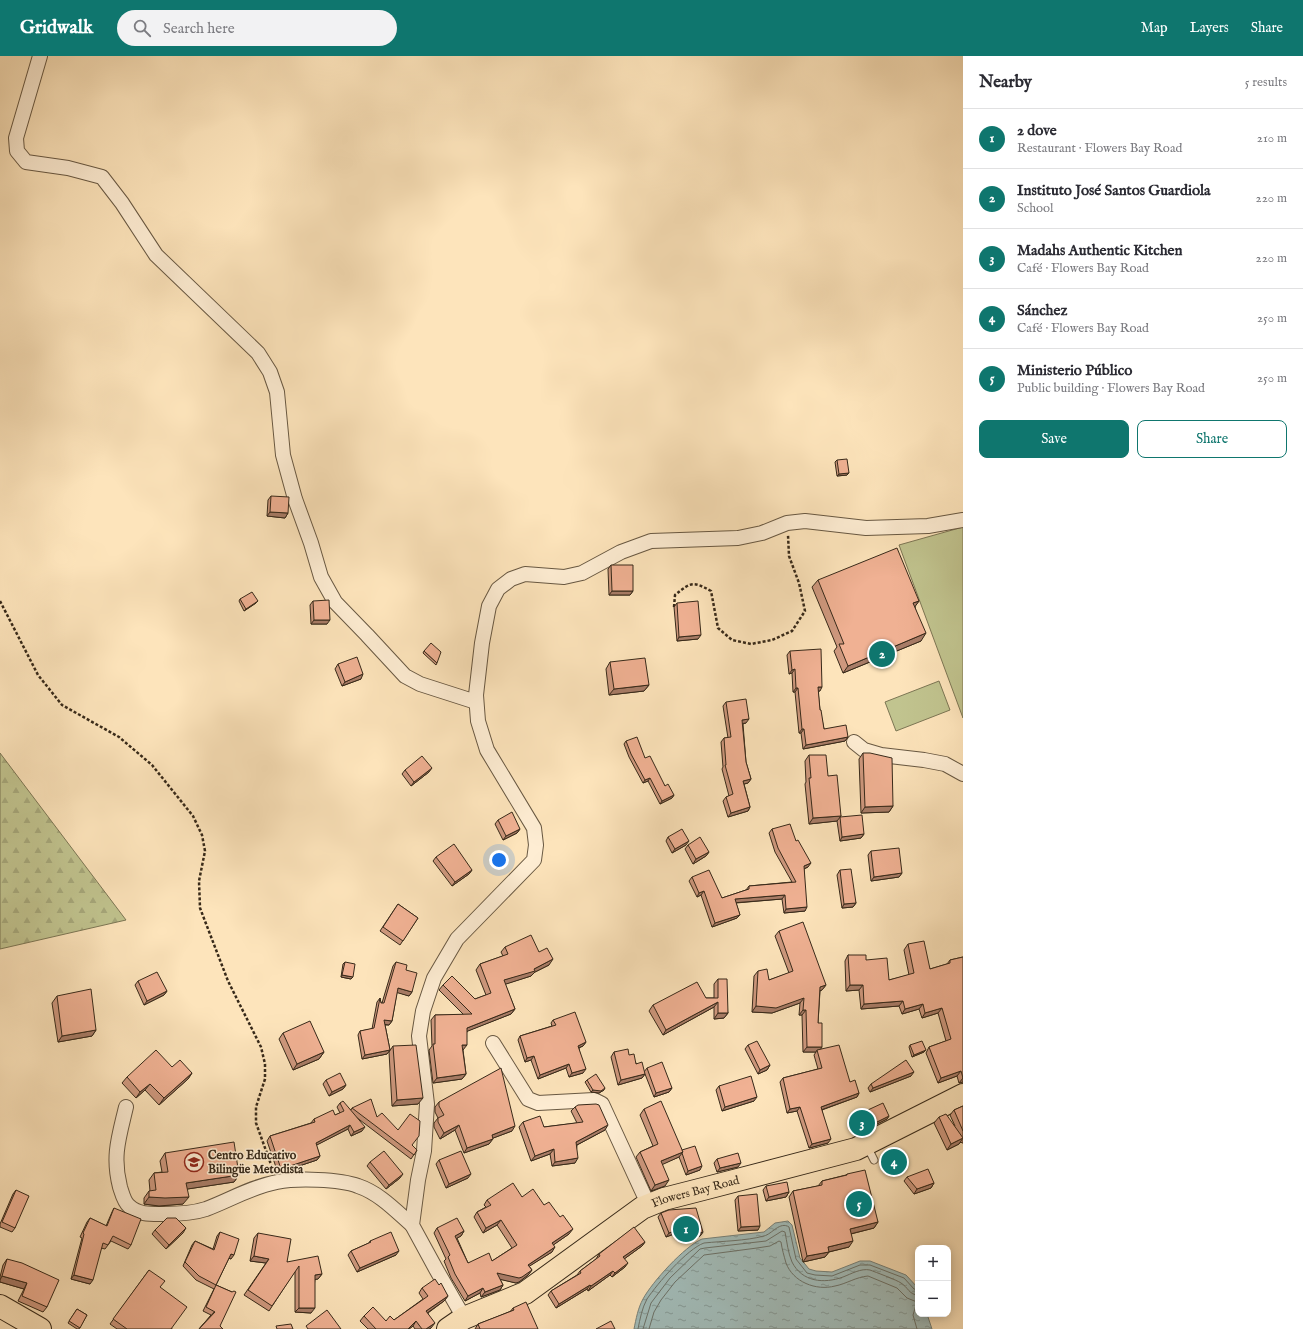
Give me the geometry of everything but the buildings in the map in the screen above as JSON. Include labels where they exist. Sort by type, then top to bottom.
[{"type":"main road","name":"Flowers Bay Road","points":[[456,1323],[525,1292],[642,1208],[703,1189],[862,1149],[963,1094]]},
{"type":"main road","points":[[0,1306],[40,1329]]},
{"type":"street","points":[[40,56],[16,138],[17,150],[26,162],[68,168],[102,177],[122,203],[156,255],[258,353],[270,372],[278,392],[283,455],[295,499],[311,543],[321,577],[335,602],[405,676],[420,684],[476,702]]},
{"type":"street","points":[[412,1225],[425,1143],[427,1104],[419,1036],[423,1011],[434,978],[457,939],[534,860],[536,845],[534,828],[488,750],[478,721],[476,695],[482,643],[489,606],[498,589],[511,579],[525,574],[564,577],[582,573],[621,552],[651,541],[738,538],[762,532],[787,523],[805,521],[866,528],[928,526],[963,520]]},
{"type":"street","points":[[854,742],[864,750],[881,756],[924,760],[945,764],[963,774]]},
{"type":"street","points":[[493,1043],[528,1099],[538,1103],[594,1100],[602,1104],[649,1206]]},
{"type":"street","points":[[126,1107],[115,1158],[122,1195],[129,1206],[139,1212],[150,1214],[172,1214],[205,1209],[246,1191],[277,1182],[303,1180],[329,1181],[358,1185],[378,1196],[412,1225],[436,1269],[456,1323]]},
{"type":"path","points":[[674,607],[675,595],[688,585],[698,584],[711,591],[718,628],[732,640],[751,644],[772,640],[792,631],[805,611],[799,583],[790,556],[787,523]]},
{"type":"path","points":[[0,601],[38,675],[62,704],[120,737],[152,765],[193,816],[202,835],[205,851],[199,881],[200,908],[228,981],[261,1047],[264,1058],[265,1079],[256,1107],[256,1123],[277,1182]]},
{"type":"green space","points":[[963,527],[963,718],[899,545]]},
{"type":"green space","points":[[939,681],[950,710],[896,731],[885,702]]},
{"type":"green space","points":[[0,753],[126,920],[0,949]]},
{"type":"water","points":[[788,1221],[792,1225],[800,1258],[809,1269],[832,1272],[860,1261],[870,1261],[906,1275],[915,1285],[915,1317],[928,1317],[932,1329],[634,1329],[637,1314],[647,1292],[670,1265],[687,1249],[702,1239],[764,1232],[775,1223]]},
{"type":"place","name":"Instituto José Santos Guardiola","points":[[882,654]]},
{"type":"place","name":"Madahs Authentic Kitchen","points":[[862,1123]]},
{"type":"place","name":"Centro Educativo Bilingüe Metodista","points":[[194,1162]]},
{"type":"place","name":"Sánchez","points":[[894,1162]]},
{"type":"place","name":"Ministerio Público","points":[[859,1204]]},
{"type":"place","name":"2 dove","points":[[686,1229]]}]
